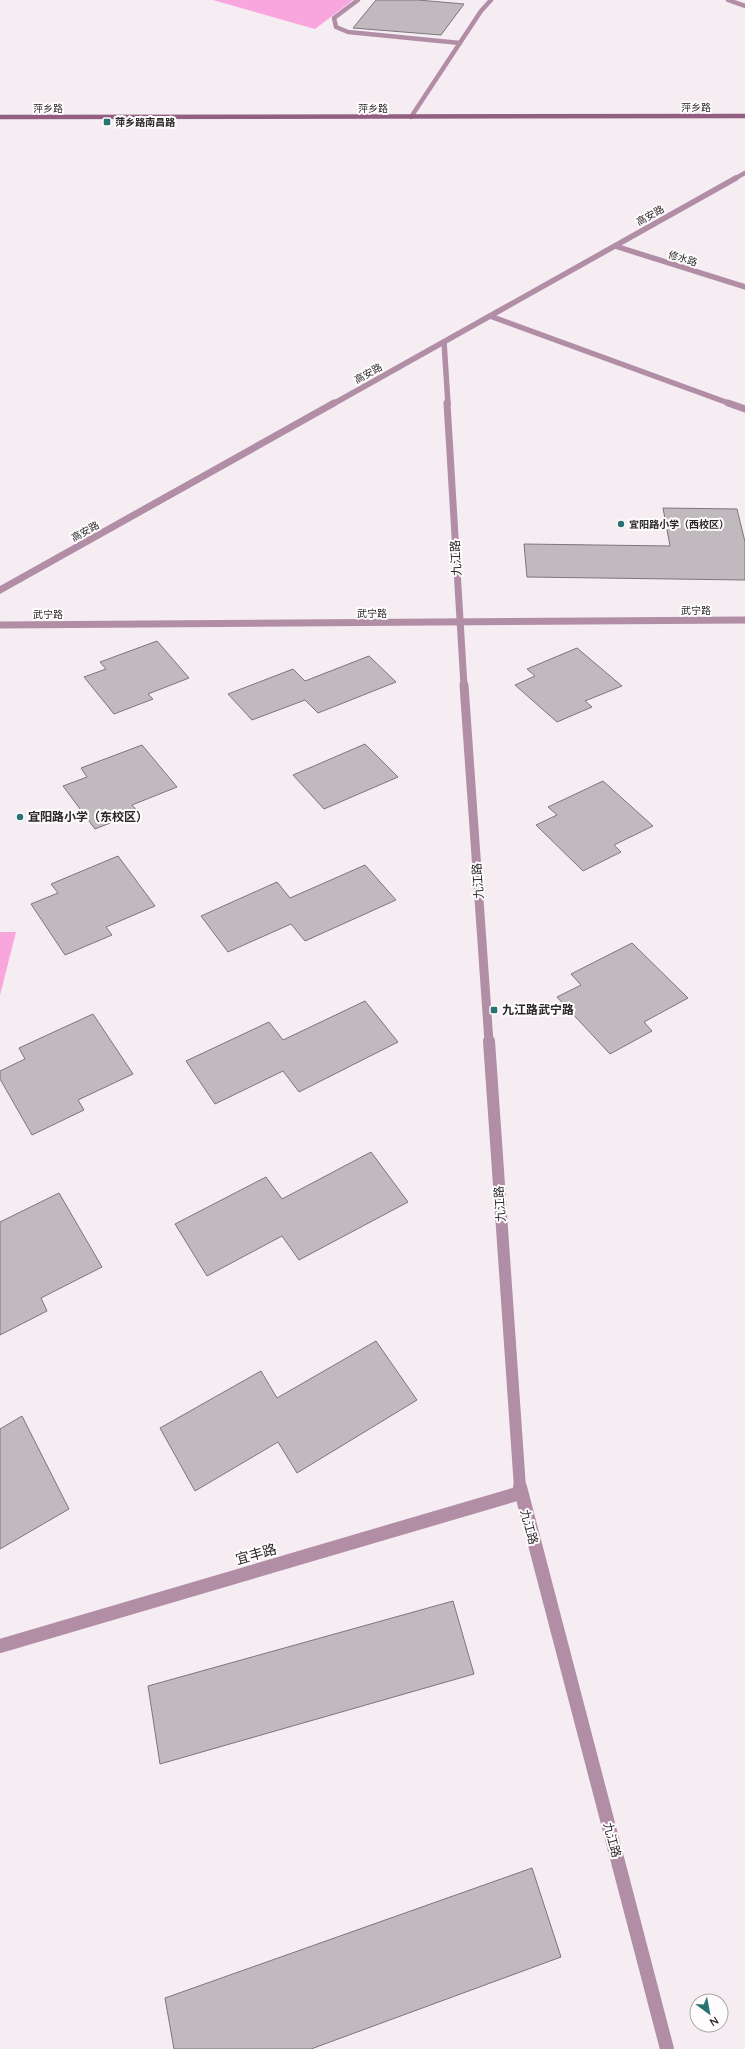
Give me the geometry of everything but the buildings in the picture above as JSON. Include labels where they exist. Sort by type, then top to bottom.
[{"type":"main road","name":"萍乡路","points":[[0,117],[745,116]]},
{"type":"street","points":[[358,0],[334,18],[336,27],[348,32],[460,43]]},
{"type":"street","points":[[411,117],[481,11],[491,0]]},
{"type":"street","points":[[728,0],[745,6]]},
{"type":"street","name":"高安路","points":[[0,590],[745,173]]},
{"type":"street","name":"修水路","points":[[615,246],[745,287]]},
{"type":"street","points":[[490,316],[745,409]]},
{"type":"street","name":"九江路","points":[[444,342],[460,622],[520,1493],[667,2049]]},
{"type":"street","name":"武宁路","points":[[0,625],[745,620]]},
{"type":"street","name":"宜丰路","points":[[0,1646],[520,1493]]},
{"type":"shaded area","points":[[213,0],[353,0],[315,29]]},
{"type":"shaded area","points":[[0,932],[16,932],[0,995]]},
{"type":"place","name":"萍乡路南昌路","points":[[107,122]]},
{"type":"place","name":"宜阳路小学（西校区）","points":[[621,524]]},
{"type":"place","name":"宜阳路小学（东校区）","points":[[20,817]]},
{"type":"place","name":"九江路武宁路","points":[[494,1010]]}]
